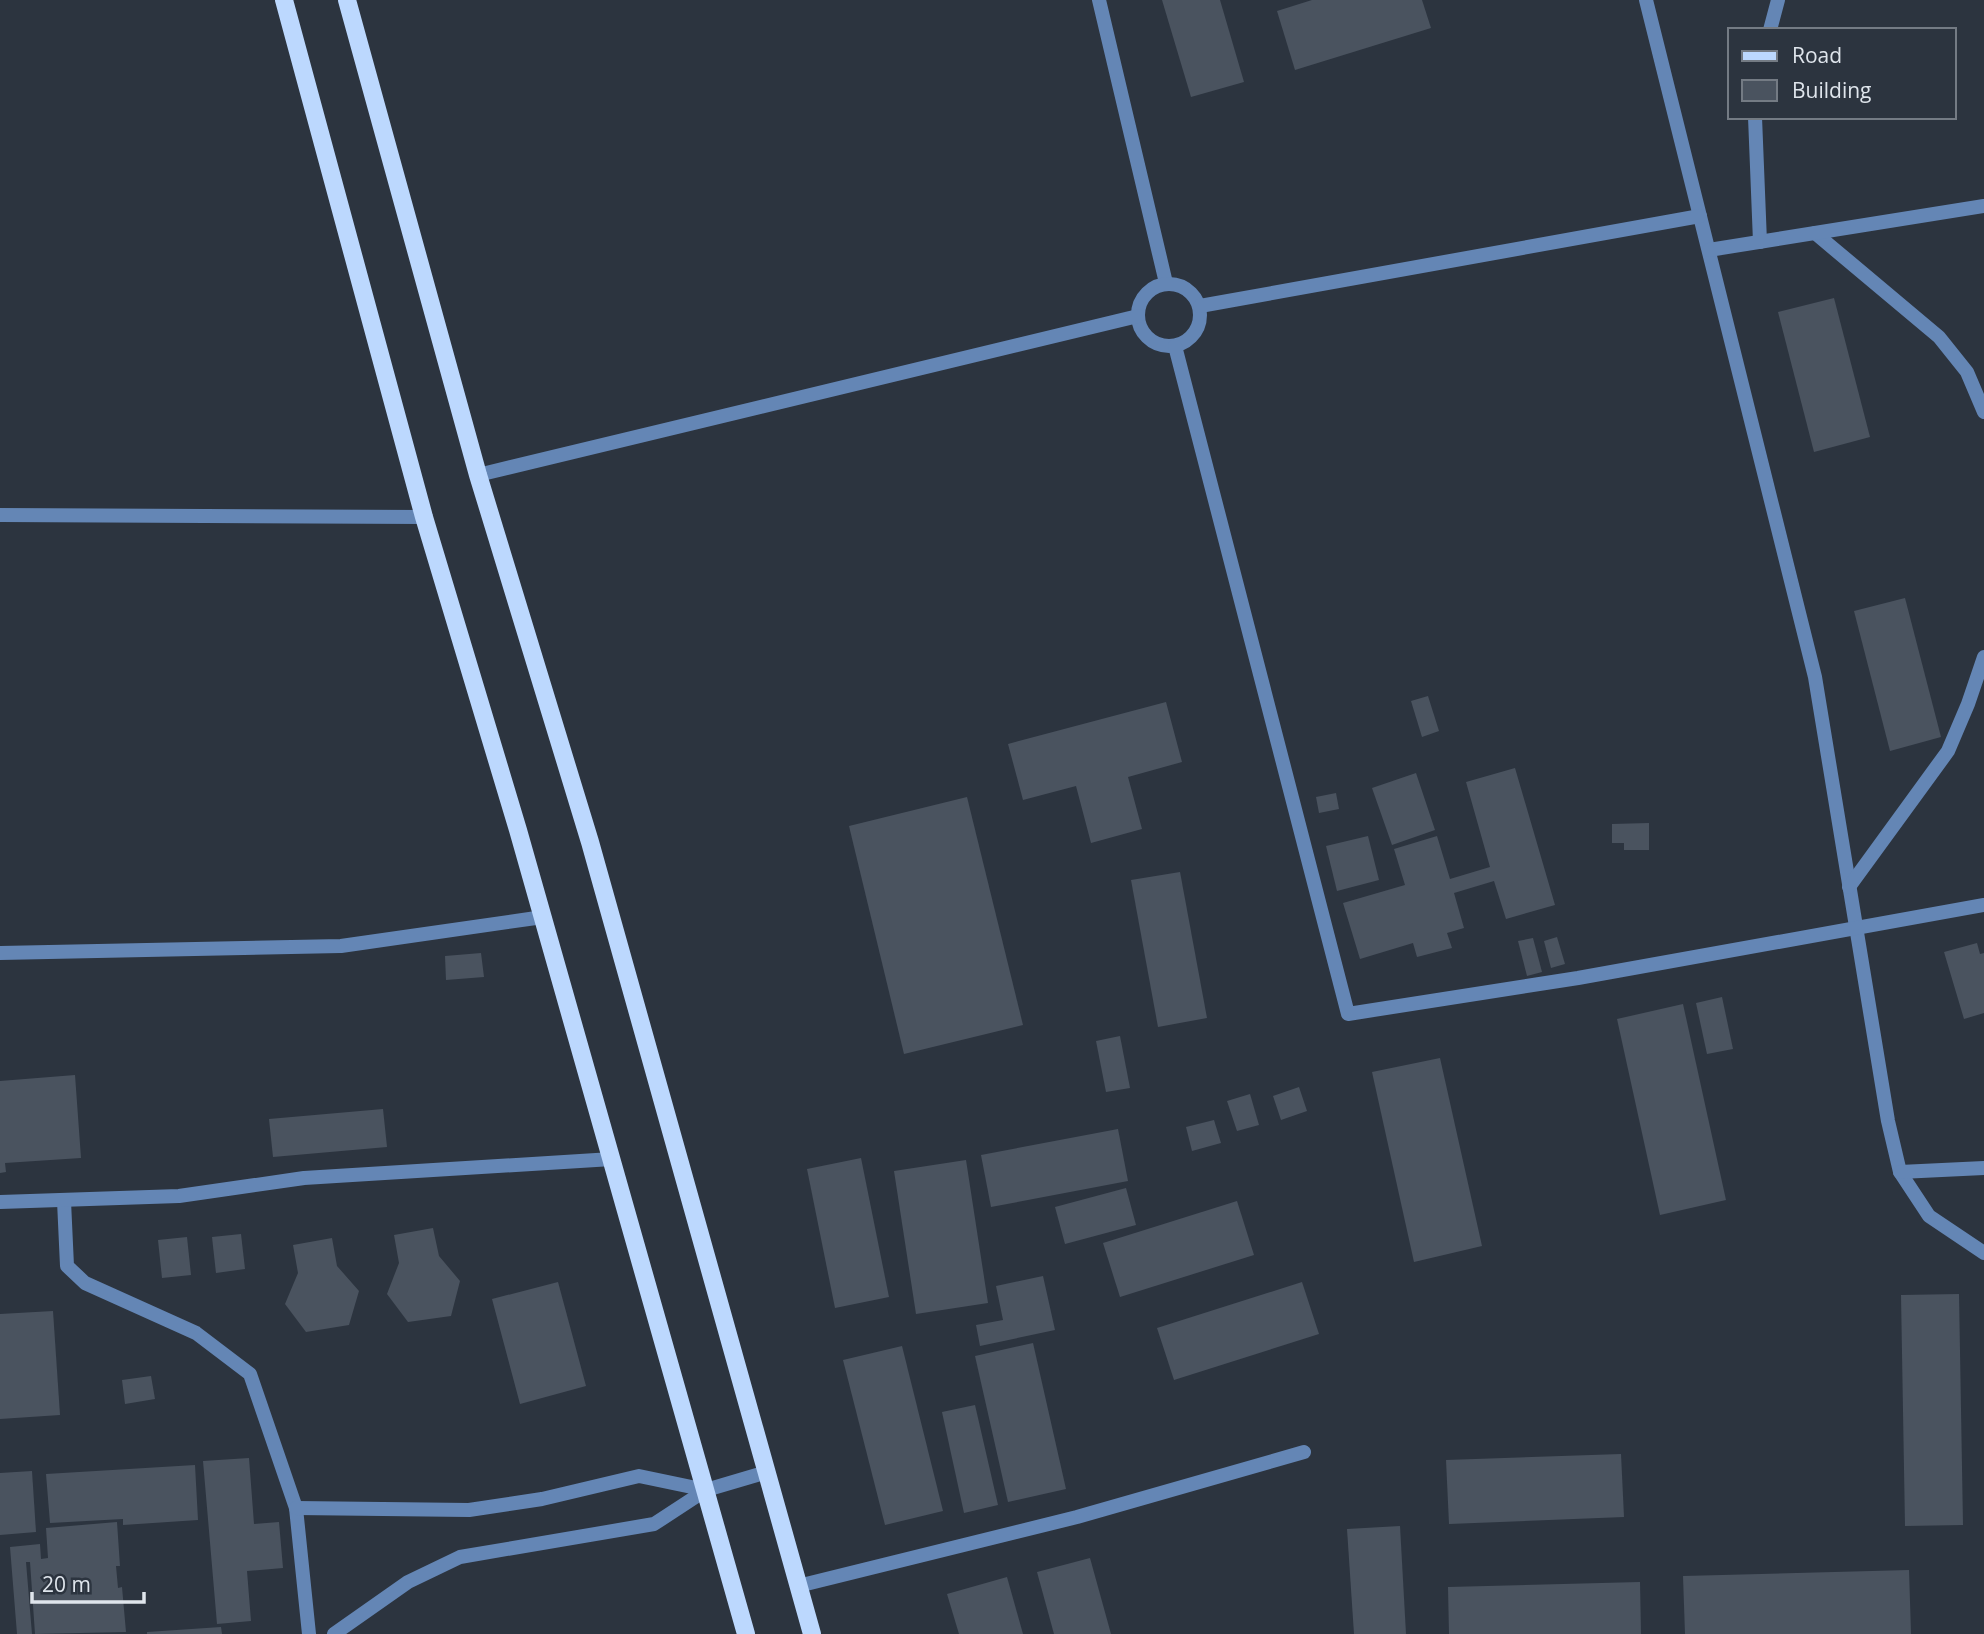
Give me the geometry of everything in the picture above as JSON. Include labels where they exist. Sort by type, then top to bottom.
[{"type":"main road","points":[[284,0],[424,517],[543,917],[746,1634]]},
{"type":"main road","points":[[347,0],[478,475],[590,842],[812,1634]]},
{"type":"street","points":[[1100,0],[1166,283]]},
{"type":"street","points":[[1647,0],[1815,677],[1888,1121],[1900,1172],[1929,1216],[1984,1253]]},
{"type":"street","points":[[1771,28],[1778,0]]},
{"type":"street","points":[[1755,119],[1760,242]]},
{"type":"street","points":[[1709,250],[1984,206]]},
{"type":"street","points":[[1200,306],[1700,216]]},
{"type":"street","points":[[1815,233],[1939,337],[1967,372],[1984,412]]},
{"type":"street","points":[[1166,283],[1180,284],[1192,293],[1200,306],[1196,331],[1187,341],[1175,346],[1161,345],[1150,340],[1141,329],[1138,316],[1141,301],[1151,289],[1166,283]]},
{"type":"street","points":[[478,475],[1138,316]]},
{"type":"street","points":[[1175,346],[1348,1014],[1578,978],[1984,905]]},
{"type":"street","points":[[0,515],[424,517]]},
{"type":"street","points":[[1849,887],[1948,751],[1984,657]]},
{"type":"street","points":[[0,953],[341,946],[543,917]]},
{"type":"street","points":[[0,1202],[179,1196],[304,1178],[612,1159]]},
{"type":"street","points":[[1900,1172],[1984,1168]]},
{"type":"street","points":[[64,1200],[67,1266],[85,1283],[197,1333],[250,1374],[296,1508],[309,1634]]},
{"type":"street","points":[[799,1586],[1077,1517],[1304,1452]]},
{"type":"street","points":[[334,1634],[408,1582],[460,1557],[654,1524],[706,1490],[767,1472]]},
{"type":"street","points":[[296,1508],[469,1510],[542,1499],[639,1475],[706,1490]]},
{"type":"building","points":[[1162,0],[1220,0],[1244,82],[1191,97]]},
{"type":"building","points":[[1312,0],[1422,0],[1431,28],[1295,70],[1277,11]]},
{"type":"building","points":[[1834,298],[1870,437],[1814,452],[1778,312]]},
{"type":"building","points":[[1905,598],[1941,737],[1890,751],[1854,611]]},
{"type":"building","points":[[1428,696],[1439,731],[1422,737],[1411,701]]},
{"type":"building","points":[[1166,702],[1182,762],[1128,777],[1142,829],[1091,843],[1076,786],[1023,800],[1008,744]]},
{"type":"building","points":[[1515,768],[1555,905],[1506,919],[1494,881],[1454,893],[1464,928],[1447,933],[1452,948],[1417,957],[1413,943],[1360,959],[1343,903],[1405,885],[1394,849],[1437,836],[1450,879],[1490,867],[1466,782]]},
{"type":"building","points":[[1416,773],[1435,830],[1392,845],[1372,788]]},
{"type":"building","points":[[1336,793],[1339,809],[1319,813],[1316,797]]},
{"type":"building","points":[[967,797],[1023,1025],[904,1054],[849,826]]},
{"type":"building","points":[[1649,823],[1649,850],[1624,850],[1624,843],[1612,843],[1612,824]]},
{"type":"building","points":[[1368,836],[1379,880],[1337,891],[1326,846]]},
{"type":"building","points":[[1180,872],[1207,1018],[1158,1027],[1131,880]]},
{"type":"building","points":[[1557,937],[1565,964],[1551,968],[1544,941]]},
{"type":"building","points":[[1533,938],[1542,972],[1527,976],[1518,941]]},
{"type":"building","points":[[1977,943],[1980,954],[1984,953],[1984,1013],[1964,1019],[1944,952]]},
{"type":"building","points":[[481,953],[484,977],[446,980],[445,956]]},
{"type":"building","points":[[1722,997],[1733,1049],[1707,1054],[1696,1003]]},
{"type":"building","points":[[1683,1004],[1726,1200],[1660,1215],[1617,1019]]},
{"type":"building","points":[[1120,1036],[1130,1088],[1106,1092],[1096,1041]]},
{"type":"building","points":[[1440,1058],[1482,1246],[1414,1262],[1372,1072]]},
{"type":"building","points":[[75,1075],[81,1158],[5,1163],[6,1172],[0,1173],[0,1081]]},
{"type":"building","points":[[1299,1087],[1307,1111],[1281,1120],[1273,1096]]},
{"type":"building","points":[[1250,1094],[1259,1125],[1237,1131],[1227,1101]]},
{"type":"building","points":[[383,1109],[387,1147],[273,1157],[269,1119]]},
{"type":"building","points":[[1214,1120],[1221,1143],[1192,1151],[1186,1127]]},
{"type":"building","points":[[1118,1129],[1128,1181],[991,1207],[981,1155]]},
{"type":"building","points":[[861,1158],[889,1297],[835,1308],[807,1169]]},
{"type":"building","points":[[966,1160],[988,1303],[916,1314],[894,1171]]},
{"type":"building","points":[[1126,1188],[1136,1225],[1065,1244],[1055,1207]]},
{"type":"building","points":[[1237,1201],[1254,1255],[1120,1297],[1103,1243]]},
{"type":"building","points":[[433,1228],[439,1256],[460,1281],[451,1316],[408,1322],[387,1294],[399,1263],[394,1235]]},
{"type":"building","points":[[241,1234],[245,1269],[216,1273],[212,1237]]},
{"type":"building","points":[[187,1237],[191,1275],[162,1278],[158,1240]]},
{"type":"building","points":[[332,1238],[337,1266],[359,1291],[349,1325],[306,1332],[285,1304],[298,1273],[293,1245]]},
{"type":"building","points":[[1043,1276],[1055,1330],[980,1346],[976,1325],[1003,1320],[996,1286]]},
{"type":"building","points":[[558,1282],[586,1386],[520,1404],[492,1299]]},
{"type":"building","points":[[1302,1282],[1319,1334],[1174,1380],[1157,1328]]},
{"type":"building","points":[[1959,1294],[1963,1525],[1905,1526],[1901,1295]]},
{"type":"building","points":[[53,1311],[60,1415],[0,1419],[0,1314]]},
{"type":"building","points":[[1033,1343],[1066,1489],[1008,1502],[975,1356]]},
{"type":"building","points":[[902,1346],[943,1511],[885,1525],[843,1360]]},
{"type":"building","points":[[151,1376],[155,1399],[125,1404],[122,1380]]},
{"type":"building","points":[[975,1405],[998,1505],[964,1513],[942,1412]]},
{"type":"building","points":[[1621,1454],[1624,1517],[1449,1524],[1446,1460]]},
{"type":"building","points":[[249,1458],[254,1524],[279,1522],[283,1568],[247,1571],[251,1621],[217,1624],[203,1461]]},
{"type":"building","points":[[195,1465],[198,1520],[123,1525],[123,1519],[50,1523],[46,1474]]},
{"type":"building","points":[[32,1471],[36,1532],[0,1535],[0,1473]]},
{"type":"building","points":[[117,1522],[120,1566],[116,1566],[118,1588],[122,1587],[126,1632],[35,1634],[30,1562],[26,1562],[32,1634],[17,1634],[10,1547],[40,1544],[41,1559],[48,1558],[46,1528]]},
{"type":"building","points":[[1400,1526],[1406,1634],[1354,1634],[1347,1529]]},
{"type":"building","points":[[1090,1558],[1111,1634],[1054,1634],[1037,1572]]},
{"type":"building","points":[[1909,1570],[1911,1634],[1685,1634],[1683,1576]]},
{"type":"building","points":[[1007,1577],[1023,1634],[959,1634],[947,1594]]},
{"type":"building","points":[[1640,1582],[1641,1634],[1449,1634],[1448,1587]]},
{"type":"building","points":[[221,1627],[222,1634],[147,1634],[147,1632]]}]
